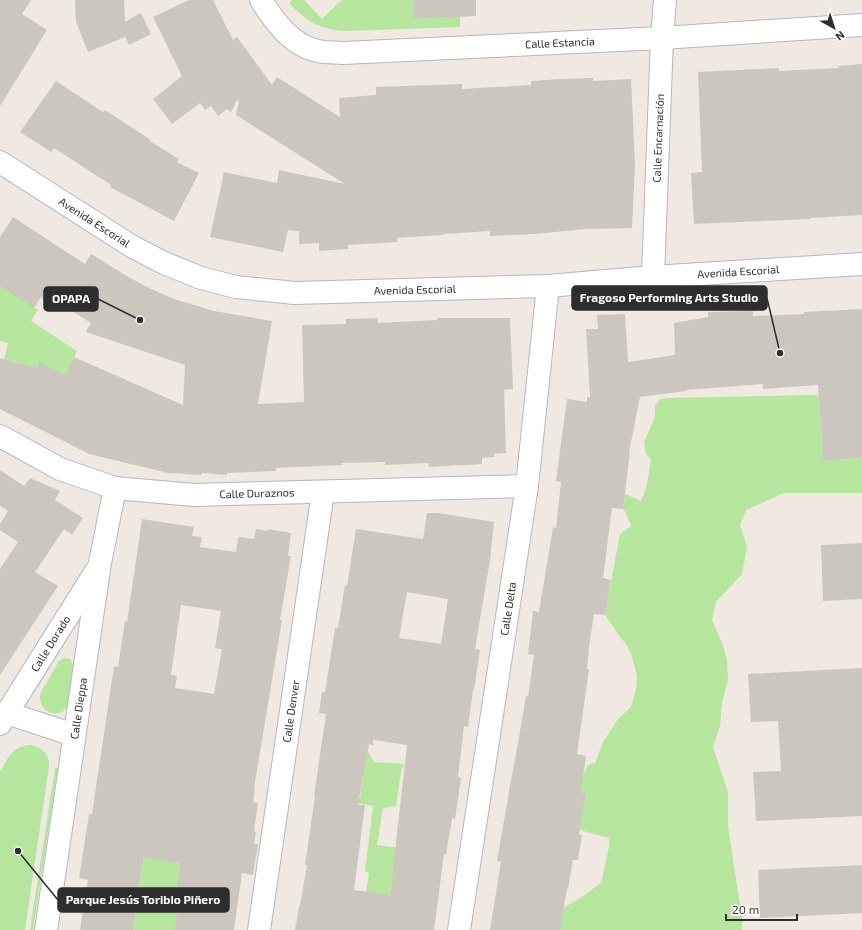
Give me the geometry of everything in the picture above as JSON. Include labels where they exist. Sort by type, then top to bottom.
[{"type":"street","name":"Calle Encarnación","points":[[653,277],[662,38],[665,0]]},
{"type":"street","name":"Calle Estancia","points":[[266,8],[286,33],[301,44],[317,51],[344,53],[662,38],[862,26]]},
{"type":"street","name":"Avenida Escorial","points":[[0,162],[133,247],[164,263],[201,278],[236,288],[295,293],[548,286],[653,277],[862,264]]},
{"type":"street","name":"Calle Delta","points":[[459,930],[527,486],[548,286]]},
{"type":"street","name":"Calle Duraznos","points":[[0,436],[60,469],[115,488],[194,495],[527,486]]},
{"type":"street","name":"Calle Dieppa","points":[[46,930],[100,563],[115,488]]},
{"type":"street","name":"Calle Denver","points":[[259,930],[324,492]]},
{"type":"street","name":"Calle Dorado","points":[[3,719],[100,563]]},
{"type":"street","points":[[3,719],[74,735]]},
{"type":"green space","points":[[292,0],[304,0],[322,19],[342,0],[413,0],[414,19],[451,17],[460,12],[460,27],[343,31],[334,30],[320,26],[307,19],[289,3]]},
{"type":"green space","points":[[0,286],[38,310],[31,321],[77,351],[65,375],[39,363],[13,415],[7,413],[20,363],[4,359],[8,343],[0,341]]},
{"type":"green space","points":[[818,395],[823,461],[862,458],[862,493],[784,493],[746,510],[740,525],[747,547],[742,574],[716,602],[712,620],[722,643],[727,660],[728,680],[722,702],[720,726],[713,747],[728,792],[728,827],[742,916],[742,930],[547,930],[554,914],[601,883],[609,847],[609,838],[580,829],[586,793],[576,791],[588,765],[595,763],[603,742],[618,719],[631,707],[636,690],[637,676],[631,653],[605,615],[620,534],[631,526],[623,509],[625,494],[641,501],[646,486],[651,460],[646,454],[644,442],[655,417],[655,406],[660,399],[668,398]]},
{"type":"green space","points":[[65,658],[70,659],[73,664],[69,702],[60,713],[49,712],[45,709],[40,699],[41,692],[59,661]]},
{"type":"green space","points":[[30,745],[38,747],[44,752],[48,758],[49,766],[25,930],[0,930],[0,772],[8,757],[15,750]]},
{"type":"green space","points":[[359,747],[369,753],[374,762],[404,764],[401,772],[396,806],[383,808],[377,845],[407,849],[394,865],[390,891],[430,896],[427,903],[366,892],[369,873],[365,871],[373,806],[328,798],[360,798],[365,763]]},
{"type":"green space","points":[[55,768],[58,768],[33,930],[30,930]]},
{"type":"green space","points":[[145,852],[183,865],[179,875],[175,899],[178,907],[174,930],[133,930]]},
{"type":"building","points":[[0,0],[31,0],[22,14],[47,30],[0,106]]},
{"type":"building","points":[[75,0],[124,0],[125,22],[141,13],[151,34],[129,45],[125,36],[88,52],[76,22]]},
{"type":"building","points":[[189,0],[213,0],[233,40],[237,37],[272,85],[277,77],[340,117],[339,98],[376,95],[376,87],[462,84],[462,89],[531,85],[531,81],[560,79],[593,78],[593,81],[631,79],[635,165],[632,228],[586,229],[534,234],[490,236],[490,231],[443,234],[397,238],[397,242],[348,245],[348,249],[319,251],[319,243],[299,244],[299,231],[288,230],[283,252],[210,237],[224,172],[277,183],[279,170],[345,184],[236,115],[239,101],[237,100],[231,112],[227,109],[218,116],[211,106],[205,110],[200,103],[172,124],[153,99],[182,76],[153,17]]},
{"type":"building","points":[[413,0],[476,0],[476,16],[414,19]]},
{"type":"building","points":[[862,64],[862,215],[810,219],[694,224],[691,173],[702,172],[698,72],[779,68],[779,71],[839,68],[838,66]]},
{"type":"building","points":[[56,81],[103,112],[105,110],[151,140],[150,141],[179,159],[177,162],[199,173],[174,221],[110,187],[111,185],[54,148],[51,152],[20,132]]},
{"type":"building","points":[[13,217],[85,264],[91,254],[130,278],[174,299],[214,311],[272,321],[258,404],[304,402],[302,325],[346,324],[346,319],[378,318],[378,323],[437,320],[437,318],[510,318],[513,389],[504,390],[506,453],[494,454],[494,457],[482,458],[482,464],[429,467],[429,463],[385,465],[385,462],[342,463],[342,465],[276,468],[276,471],[227,473],[227,475],[168,473],[89,454],[0,409],[0,358],[37,368],[39,362],[65,375],[74,357],[183,405],[185,365],[86,332],[91,323],[46,295],[43,299],[41,297],[34,308],[0,286],[0,237]]},
{"type":"building","points":[[862,309],[862,458],[823,461],[818,385],[763,389],[763,384],[686,390],[640,397],[629,452],[623,509],[612,508],[603,578],[611,580],[605,615],[594,614],[589,647],[587,669],[589,669],[577,754],[586,756],[581,792],[586,793],[579,835],[582,835],[578,860],[573,860],[560,930],[490,930],[501,861],[497,861],[526,696],[528,696],[534,655],[528,654],[533,611],[539,612],[553,527],[556,528],[561,482],[556,481],[567,399],[587,402],[587,397],[590,397],[586,329],[598,329],[597,315],[625,314],[628,362],[675,355],[674,323],[708,317],[708,312],[753,311],[753,316],[804,314],[804,312]]},
{"type":"building","points":[[0,470],[24,486],[30,478],[60,491],[55,500],[83,518],[72,535],[64,529],[35,572],[58,586],[0,675],[0,569],[18,542],[0,530],[0,524],[8,511],[0,506]]},
{"type":"building","points":[[427,513],[438,513],[494,522],[490,560],[475,649],[480,650],[468,727],[464,726],[458,777],[461,778],[455,819],[452,818],[446,855],[444,854],[434,930],[295,930],[307,865],[305,865],[326,714],[319,713],[322,692],[325,692],[335,628],[338,628],[345,585],[347,586],[356,529],[423,539]],"holes":[[[407,592],[448,599],[441,644],[399,638]],[[373,740],[407,745],[390,895],[354,890],[365,805],[358,805],[369,744],[373,745]]]},
{"type":"building","points":[[142,519],[194,527],[192,536],[202,537],[200,547],[236,552],[238,537],[254,539],[256,529],[268,531],[268,529],[291,533],[288,556],[291,556],[280,620],[282,620],[254,788],[253,802],[258,803],[254,831],[256,832],[254,844],[258,844],[253,875],[242,873],[234,930],[174,930],[179,900],[175,899],[180,864],[144,857],[133,930],[80,930],[88,880],[79,878],[89,814],[92,814],[114,666],[118,667],[125,621],[127,622]],"holes":[[[181,605],[221,611],[215,648],[222,649],[214,694],[175,688],[177,676],[171,675]]]},
{"type":"building","points":[[862,543],[862,599],[823,601],[821,545]]},
{"type":"building","points":[[862,668],[862,816],[756,821],[753,772],[781,771],[778,721],[751,722],[748,674]]},
{"type":"building","points":[[862,865],[862,913],[760,918],[758,870]]},
{"type":"place","name":"OPAPA","points":[[140,320]]},
{"type":"place","name":"Fragoso Performing Arts Studio","points":[[780,353]]},
{"type":"place","name":"Parque Jesús Toribio Piñero","points":[[18,851]]}]
